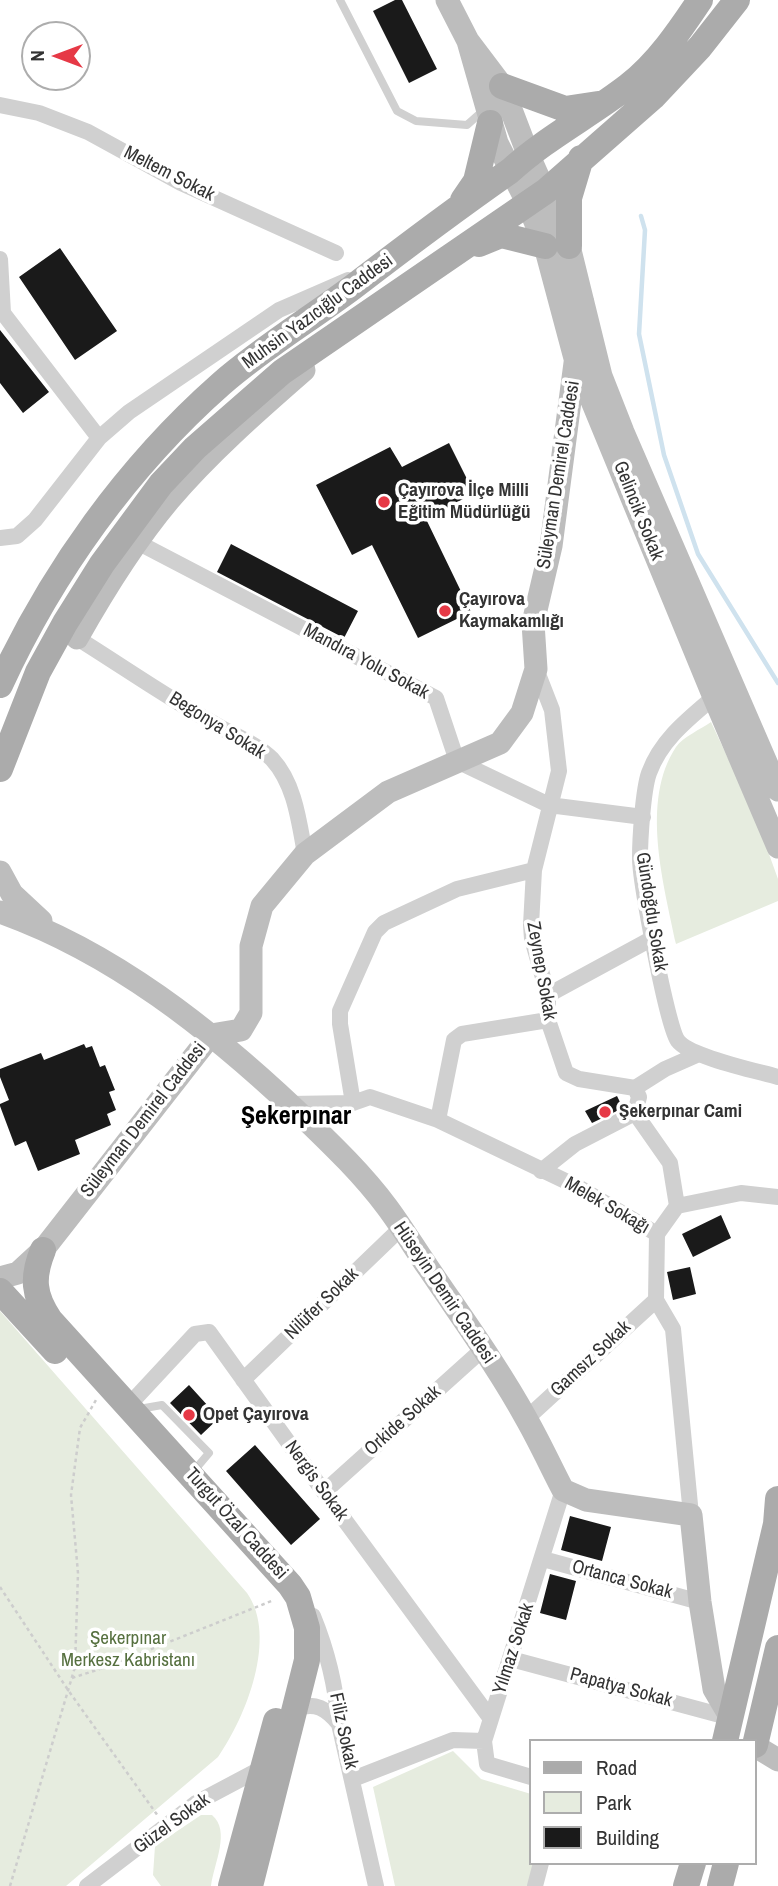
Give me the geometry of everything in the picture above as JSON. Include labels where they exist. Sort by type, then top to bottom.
[{"type":"main road","name":"Muhsin Yazıcığlu Caddesi","points":[[0,769],[37,672],[65,623],[102,564],[162,484],[195,448],[282,372],[537,196],[653,97],[715,29],[737,0]]},
{"type":"main road","points":[[715,29],[753,0]]},
{"type":"main road","name":"Muhsin Yazıcığlu Caddesi","points":[[0,685],[51,588],[82,541],[146,459],[220,385],[458,207],[630,85],[663,51],[697,3]]},
{"type":"main road","points":[[502,86],[565,109],[603,103]]},
{"type":"main road","points":[[458,207],[476,181],[481,119]]},
{"type":"main road","points":[[454,255],[501,235],[557,246],[582,157]]},
{"type":"main road","name":"Turgut Özal Caddesi","points":[[43,1250],[36,1267],[34,1286],[42,1309],[191,1475],[284,1592],[291,1646],[278,1713],[231,1886]]},
{"type":"main road","name":"Turgut Özal Caddesi","points":[[0,1291],[97,1397],[302,1611],[308,1644],[306,1670],[250,1886]]},
{"type":"main road","points":[[728,1729],[776,1524],[778,1499]]},
{"type":"main road","points":[[757,1739],[778,1648]]},
{"type":"main road","points":[[686,1886],[692,1865]]},
{"type":"main road","points":[[720,1886],[725,1865]]},
{"type":"street","points":[[447,0],[468,41],[502,86],[519,163]]},
{"type":"street","points":[[468,41],[481,119],[519,163]]},
{"type":"street","name":"Meltem Sokak","points":[[0,105],[39,113],[88,132],[181,183],[336,253]]},
{"type":"street","name":"Gelincik Sokak","points":[[519,163],[537,196],[583,302],[601,376],[623,432],[778,790]]},
{"type":"street","name":"Gelincik Sokak","points":[[557,246],[576,362],[778,847]]},
{"type":"street","points":[[0,259],[3,313],[99,438]]},
{"type":"street","points":[[0,538],[17,536],[35,520],[99,438],[129,412],[279,310],[379,267]]},
{"type":"street","name":"Süleyman Demirel Caddesi","points":[[0,1278],[18,1273],[43,1250],[211,1035],[241,1030],[251,1013],[251,946],[262,906],[305,854],[388,793],[500,743],[522,713],[536,669],[533,623],[551,546],[583,302]]},
{"type":"street","name":"Muhsin Yazıcığlu Caddesi","points":[[77,638],[103,591],[168,501],[200,466],[374,309]]},
{"type":"street","name":"Mandıra Yolu Sokak","points":[[137,542],[436,698],[457,761]]},
{"type":"street","name":"Begonya Sokak","points":[[77,638],[213,723],[247,741],[271,759],[286,779],[296,809],[305,854]]},
{"type":"street","name":"Zeynep Sokak","points":[[536,669],[552,710],[559,771],[534,870],[531,925],[532,939],[548,995],[548,1020],[566,1073],[579,1079],[635,1088]]},
{"type":"street","name":"Gündoğdu Sokak","points":[[699,1054],[678,1042],[670,1019],[640,861],[648,774],[672,733],[714,697]]},
{"type":"street","points":[[457,761],[549,805],[643,817]]},
{"type":"street","points":[[354,1103],[340,1011],[375,932],[384,923],[457,889],[534,870]]},
{"type":"street","points":[[0,872],[12,894],[57,935]]},
{"type":"street","name":"Hüseyin Demir Caddesi","points":[[0,912],[57,935],[89,952],[211,1035],[289,1104],[363,1179],[388,1208],[483,1349],[526,1419],[563,1490]]},
{"type":"street","points":[[548,995],[653,937]]},
{"type":"street","points":[[177,1011],[189,1023],[195,1040],[186,1067]]},
{"type":"street","points":[[438,1120],[454,1040],[463,1034],[548,1020]]},
{"type":"street","points":[[541,1171],[575,1144],[635,1113],[639,1097],[635,1088],[664,1069],[699,1054],[778,1077]]},
{"type":"street","name":"Melek Sokağı","points":[[289,1104],[354,1103],[370,1097],[438,1120],[580,1188],[657,1234],[656,1300]]},
{"type":"street","points":[[635,1113],[670,1163],[677,1206]]},
{"type":"street","points":[[657,1234],[677,1206],[741,1194],[778,1197]]},
{"type":"street","name":"Nilüfer Sokak","points":[[243,1380],[401,1228]]},
{"type":"street","points":[[656,1300],[673,1329],[700,1602],[714,1689],[728,1729]]},
{"type":"street","name":"Gamsız Sokak","points":[[526,1419],[656,1300]]},
{"type":"street","name":"Nergis Sokak","points":[[131,1408],[195,1334],[209,1332],[491,1719]]},
{"type":"street","name":"Orkide Sokak","points":[[324,1492],[483,1349]]},
{"type":"street","points":[[563,1490],[586,1500],[691,1515]]},
{"type":"street","name":"Yılmaz Sokak","points":[[484,1741],[563,1490]]},
{"type":"street","name":"Ortanca Sokak","points":[[543,1559],[700,1602]]},
{"type":"street","name":"Filiz Sokak","points":[[284,1592],[307,1604],[321,1638],[376,1886]]},
{"type":"street","name":"Papatya Sokak","points":[[511,1659],[728,1729]]},
{"type":"street","points":[[296,1709],[306,1705],[328,1710],[339,1724]]},
{"type":"street","points":[[353,1779],[453,1740],[484,1741],[487,1764],[530,1777]]},
{"type":"street","points":[[757,1747],[778,1760]]},
{"type":"street","name":"Güzel Sokak","points":[[87,1886],[196,1803],[262,1768]]},
{"type":"street","points":[[535,1886],[540,1865]]},
{"type":"lane","points":[[340,0],[397,111],[416,121],[481,119]]},
{"type":"path","points":[[10,1886],[75,1667],[78,1573],[71,1495],[80,1428],[97,1397]]},
{"type":"path","points":[[0,1587],[68,1690],[166,1827]]},
{"type":"path","points":[[72,1678],[109,1666],[284,1592]]},
{"type":"green space","points":[[711,722],[756,818],[778,879],[778,901],[676,944],[658,844],[659,792],[665,769],[676,747]]},
{"type":"green space","name":"Şekerpınar Merkesz Kabristanı","points":[[0,1311],[247,1593],[256,1611],[259,1632],[259,1654],[248,1699],[239,1721],[218,1757],[66,1886],[0,1886]]},
{"type":"green space","points":[[453,1751],[481,1779],[530,1794],[530,1865],[536,1865],[528,1886],[395,1886],[373,1787]]},
{"type":"green space","points":[[201,1815],[212,1815],[220,1830],[220,1848],[211,1886],[161,1886],[153,1875],[155,1846]]},
{"type":"building","points":[[395,0],[402,0],[437,69],[409,83],[373,11]]},
{"type":"building","points":[[60,248],[117,331],[75,360],[19,277]]},
{"type":"building","points":[[0,330],[49,392],[23,413],[0,383]]},
{"type":"building","points":[[449,443],[474,493],[426,519],[471,612],[418,638],[372,545],[352,555],[316,485],[390,447],[402,467]]},
{"type":"building","points":[[231,544],[358,611],[344,638],[217,572]]},
{"type":"building","points":[[84,1044],[86,1048],[92,1046],[100,1067],[105,1065],[115,1090],[109,1092],[116,1110],[107,1114],[111,1125],[75,1140],[80,1154],[38,1171],[26,1141],[15,1146],[0,1106],[9,1100],[0,1077],[0,1069],[41,1053],[44,1060]]},
{"type":"building","name":"Şekerpınar Cami","points":[[617,1096],[623,1108],[592,1123],[585,1111]]},
{"type":"building","points":[[721,1215],[731,1238],[693,1257],[682,1234]]},
{"type":"building","points":[[690,1267],[696,1294],[673,1300],[667,1272]]},
{"type":"building","points":[[189,1385],[219,1418],[201,1435],[170,1403]]},
{"type":"building","points":[[255,1445],[320,1519],[291,1545],[226,1471]]},
{"type":"building","points":[[570,1516],[611,1527],[602,1561],[561,1550]]},
{"type":"building","points":[[550,1574],[576,1581],[566,1620],[540,1613]]},
{"type":"waterway","points":[[641,216],[645,230],[639,334],[664,455],[698,554],[778,683]]},
{"type":"place","name":"Çayırova İlçe Milli Eğitim Müdürlüğü","points":[[384,502]]},
{"type":"place","name":"Çayırova Kaymakamlığı","points":[[445,611]]},
{"type":"place","name":"Şekerpınar Cami","points":[[605,1112]]},
{"type":"place","name":"Opet Çayırova","points":[[189,1415]]},
{"type":"district","name":"Şekerpınar","points":[[296,1117]]}]
